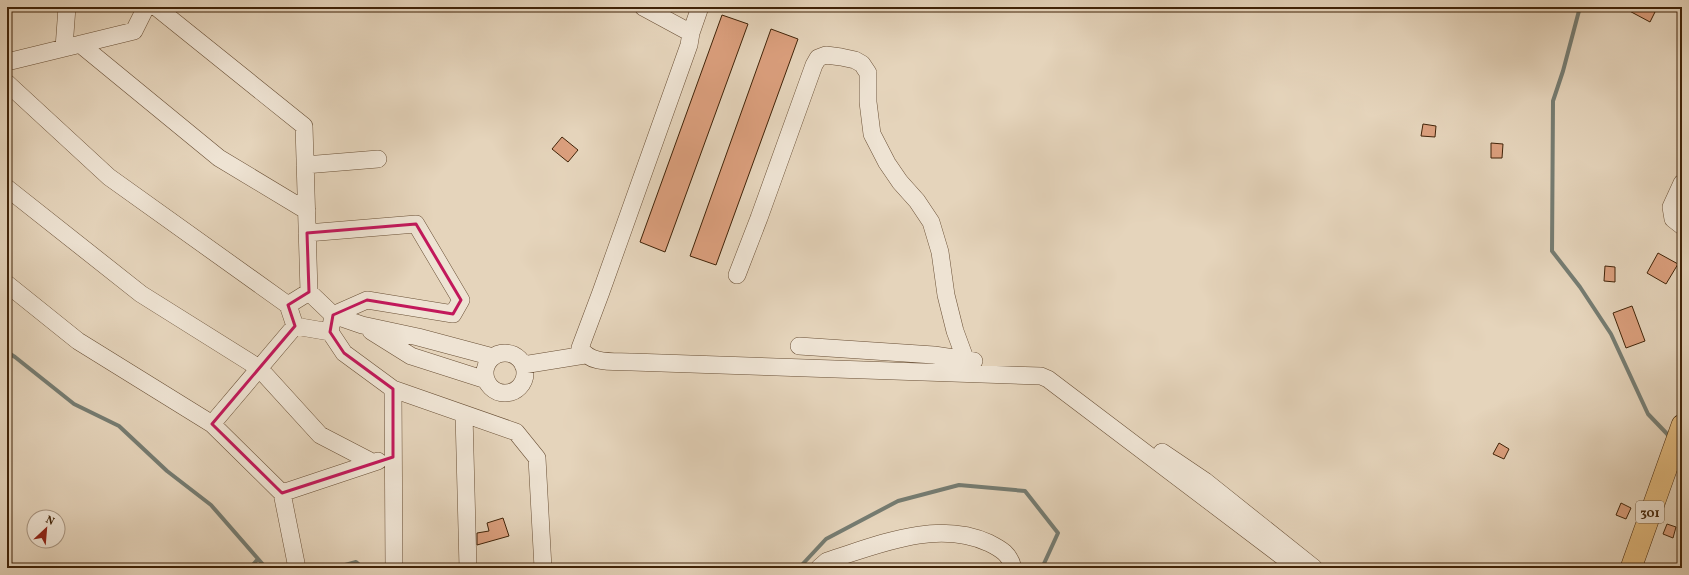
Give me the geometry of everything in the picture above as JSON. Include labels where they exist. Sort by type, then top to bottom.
[{"type":"main road","name":"301","points":[[1631,568],[1682,425]]},
{"type":"street","points":[[64,48],[67,7]]},
{"type":"street","points":[[7,62],[134,31],[146,7]]},
{"type":"street","points":[[156,7],[304,126],[309,292],[333,315],[362,325],[418,337],[493,357]]},
{"type":"street","points":[[643,7],[691,34]]},
{"type":"street","points":[[700,7],[686,52],[604,285],[580,348],[585,355],[594,360],[632,362],[1042,376],[1048,379],[1287,560],[1301,568]]},
{"type":"street","points":[[80,44],[219,158],[306,211]]},
{"type":"street","points":[[737,275],[814,65],[818,58],[826,55],[855,60],[862,64],[868,73],[868,102],[872,134],[886,164],[917,201],[931,222],[940,252],[946,295],[954,331],[966,361]]},
{"type":"street","points":[[7,83],[109,177],[288,305],[295,326]]},
{"type":"street","points":[[305,165],[378,159]]},
{"type":"street","points":[[1682,183],[1671,207],[1673,219],[1682,226]]},
{"type":"street","points":[[7,188],[141,294],[259,368],[320,435],[372,462]]},
{"type":"street","points":[[307,233],[416,224],[461,300],[453,314],[367,300],[333,315]]},
{"type":"street","points":[[7,284],[78,341],[212,424],[282,493],[297,568]]},
{"type":"street","points":[[288,305],[309,292]]},
{"type":"street","points":[[333,315],[330,332],[344,353],[393,389],[516,432],[538,458],[543,568]]},
{"type":"street","points":[[362,325],[411,356],[486,380]]},
{"type":"street","points":[[212,424],[295,326]]},
{"type":"street","points":[[295,326],[330,332]]},
{"type":"street","points":[[799,346],[934,355],[966,361],[1037,364],[1051,369],[1205,482],[1314,568]]},
{"type":"street","points":[[501,353],[510,354],[518,358],[523,365],[525,374],[522,382],[512,391],[499,392],[492,388],[486,380],[485,372],[487,363],[493,357],[501,353]]},
{"type":"street","points":[[523,365],[585,355]]},
{"type":"street","points":[[393,389],[394,568]]},
{"type":"street","points":[[464,414],[468,568]]},
{"type":"street","points":[[282,493],[372,462],[393,457]]},
{"type":"street","points":[[824,566],[910,536],[945,532],[982,540],[1004,551],[1013,568]]},
{"type":"highlighted area","points":[[416,224],[461,300],[453,314],[367,300],[333,315],[330,332],[344,353],[393,389],[393,457],[282,493],[212,424],[295,326],[288,305],[309,292],[307,233]]},
{"type":"building","points":[[1622,7],[1644,7],[1655,12],[1650,22]]},
{"type":"building","points":[[722,15],[748,24],[665,252],[640,242]]},
{"type":"building","points":[[771,29],[798,39],[716,265],[690,256]]},
{"type":"building","points":[[1423,124],[1436,126],[1435,137],[1421,136]]},
{"type":"building","points":[[562,137],[578,150],[568,162],[552,149]]},
{"type":"building","points":[[1491,143],[1503,144],[1502,158],[1491,158]]},
{"type":"building","points":[[1658,253],[1678,264],[1666,284],[1647,273]]},
{"type":"building","points":[[1605,266],[1615,267],[1615,282],[1604,281]]},
{"type":"building","points":[[1632,306],[1645,341],[1626,348],[1613,313]]},
{"type":"building","points":[[1499,443],[1509,449],[1504,459],[1493,454]]},
{"type":"building","points":[[1621,503],[1631,508],[1626,519],[1616,515]]},
{"type":"building","points":[[503,518],[509,536],[477,545],[477,533],[489,531],[487,523]]},
{"type":"building","points":[[1667,524],[1676,527],[1673,538],[1663,534]]},
{"type":"waterway","points":[[1580,7],[1563,71],[1553,101],[1552,251],[1580,287],[1611,334],[1648,414],[1671,438]]},
{"type":"waterway","points":[[7,352],[74,404],[119,426],[167,471],[211,505],[266,568]]},
{"type":"waterway","points":[[799,568],[826,539],[898,501],[959,485],[1025,491],[1058,533],[1042,568]]},
{"type":"waterway","points":[[250,568],[258,559]]},
{"type":"waterway","points":[[334,568],[356,562],[363,568]]}]
